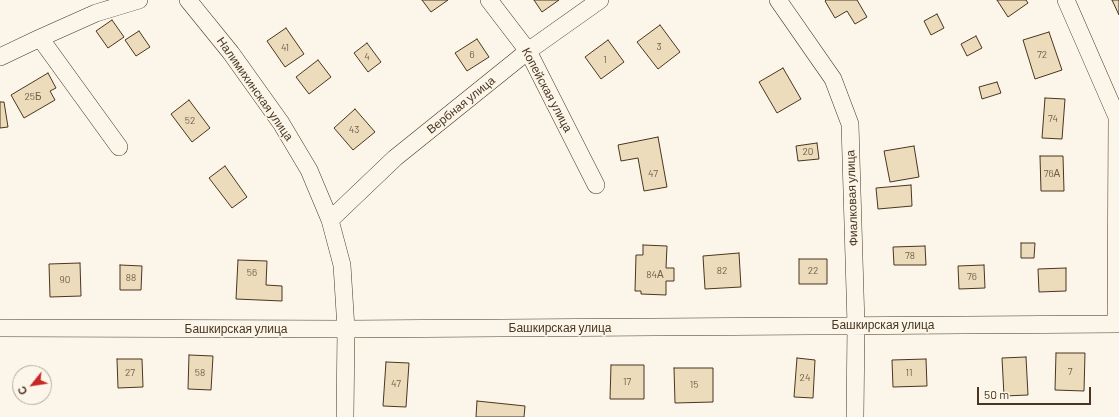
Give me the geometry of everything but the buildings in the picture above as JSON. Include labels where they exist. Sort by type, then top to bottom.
[{"type":"street","points":[[0,57],[96,13],[139,0]]},
{"type":"street","name":"Налимихинская улица","points":[[188,0],[231,53],[281,122],[308,170],[330,220],[342,265],[346,329],[345,417]]},
{"type":"street","name":"Копейская улица","points":[[489,0],[528,51],[596,185]]},
{"type":"street","name":"Вербная улица","points":[[330,220],[395,158],[528,51],[600,0]]},
{"type":"street","name":"Фиалковая улица","points":[[778,0],[832,79],[850,124],[856,325],[855,417]]},
{"type":"street","points":[[1066,0],[1117,117],[1117,324]]},
{"type":"street","points":[[40,38],[119,147]]},
{"type":"street","name":"Башкирская улица","points":[[0,328],[346,329],[1117,324]]}]
